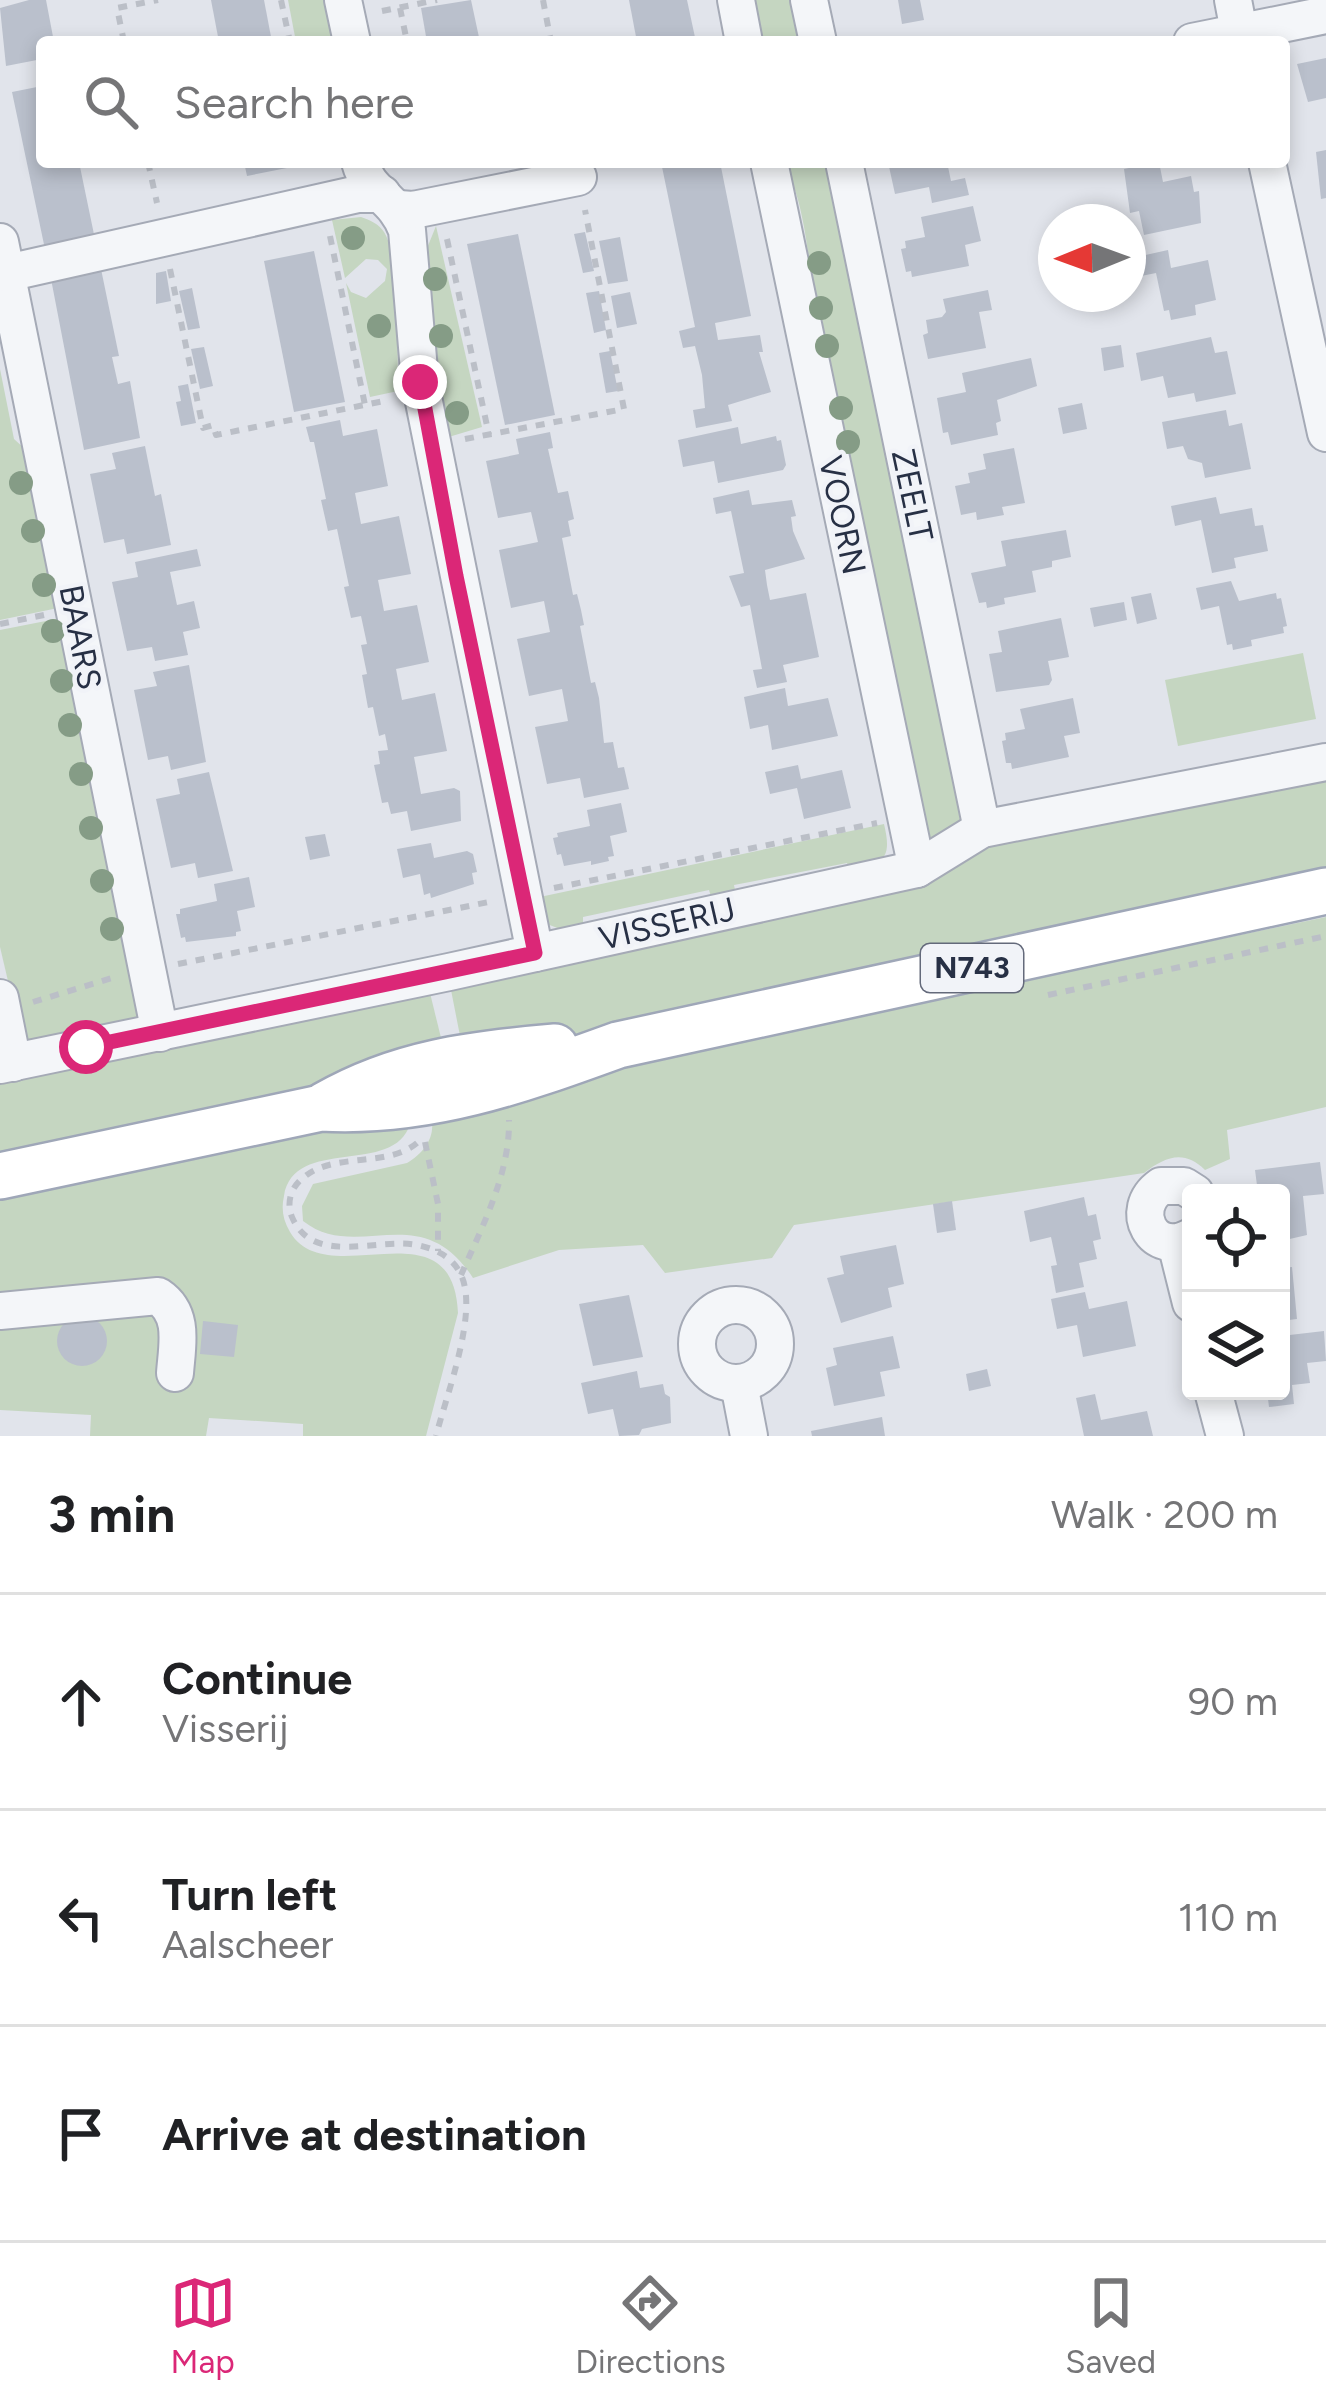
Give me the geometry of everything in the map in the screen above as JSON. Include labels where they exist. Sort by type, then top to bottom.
[{"type":"main road","name":"N743","points":[[0,1176],[321,1108],[363,1084],[466,1054],[618,1046],[1326,891]]},
{"type":"street","points":[[736,0],[743,36]]},
{"type":"street","points":[[809,0],[817,36]]},
{"type":"street","points":[[1208,36],[1238,25],[1326,15]]},
{"type":"street","points":[[362,168],[365,180],[391,202],[407,230],[422,393],[535,953]]},
{"type":"street","name":"VOORN","points":[[770,168],[917,869]]},
{"type":"street","name":"ZEELT","points":[[845,168],[982,829]]},
{"type":"street","points":[[1269,168],[1326,433]]},
{"type":"street","points":[[3,258],[163,236],[358,194],[440,205],[578,177]]},
{"type":"street","name":"BAARS","points":[[3,258],[160,1033]]},
{"type":"street","name":"VISSERIJ","points":[[7,1064],[917,869],[982,829],[1326,762]]},
{"type":"street","points":[[1,1004],[7,1064]]},
{"type":"street","points":[[1182,1186],[1168,1184],[1152,1193],[1145,1202],[1144,1220],[1153,1235],[1182,1240]]},
{"type":"street","points":[[0,1311],[158,1296],[168,1303],[178,1323],[175,1373]]},
{"type":"street","points":[[739,1384],[749,1436]]},
{"type":"street","points":[[1216,1400],[1225,1436]]},
{"type":"path","points":[[123,36],[117,8],[158,0]]},
{"type":"path","points":[[281,0],[289,36]]},
{"type":"path","points":[[347,20],[437,0]]},
{"type":"path","points":[[543,0],[550,36]]},
{"type":"path","points":[[400,8],[406,36]]},
{"type":"path","points":[[149,168],[203,428],[214,425],[216,435],[422,393]]},
{"type":"path","points":[[432,446],[624,409],[578,177]]},
{"type":"path","points":[[323,202],[365,404]]},
{"type":"path","points":[[440,205],[489,435]]},
{"type":"path","points":[[1,1004],[906,817]]},
{"type":"path","points":[[1043,996],[1326,936]]},
{"type":"path","points":[[461,1275],[484,1230],[509,1136],[508,1112]]},
{"type":"path","points":[[436,1436],[466,1316],[461,1275],[438,1251],[398,1243],[329,1246],[300,1231],[289,1207],[290,1196],[312,1172],[412,1149],[422,1127],[438,1204],[438,1251]]},
{"type":"green space","points":[[288,0],[329,0],[336,36],[295,36]]},
{"type":"green space","points":[[754,0],[796,0],[803,36],[762,36]]},
{"type":"green space","points":[[781,168],[831,168],[962,819],[952,834],[939,840],[927,839],[809,310],[809,266],[793,185]]},
{"type":"green space","points":[[361,217],[384,232],[393,263],[397,309],[398,391],[370,397],[346,283],[351,292],[366,298],[385,281],[387,269],[378,260],[366,259],[345,278],[332,220]]},
{"type":"green space","points":[[436,226],[482,427],[442,439],[423,258]]},
{"type":"green space","points":[[0,369],[14,439],[26,450],[58,608],[0,620]]},
{"type":"green space","points":[[61,618],[140,1020],[24,1049],[0,947],[0,630]]},
{"type":"green space","points":[[1303,653],[1316,719],[1178,746],[1165,680]]},
{"type":"green space","points":[[1326,777],[1326,869],[562,1039],[462,1046],[451,990],[454,982],[898,891],[1000,842]]},
{"type":"green space","points":[[884,824],[887,846],[882,859],[850,873],[847,863],[734,885],[736,895],[712,900],[709,890],[583,917],[583,926],[560,929],[547,924],[535,898]]},
{"type":"green space","points":[[1326,917],[1326,1107],[1227,1130],[1230,1159],[1205,1170],[1190,1159],[1175,1158],[1144,1173],[794,1225],[772,1258],[665,1273],[643,1245],[559,1250],[473,1278],[453,1254],[432,1241],[410,1235],[345,1237],[303,1221],[302,1206],[313,1184],[407,1163],[426,1146],[432,1122],[626,1063]]},
{"type":"green space","points":[[430,993],[444,1050],[347,1080],[0,1155],[0,1074]]},
{"type":"green space","points":[[410,1124],[400,1140],[385,1149],[306,1166],[292,1178],[283,1210],[290,1232],[308,1249],[331,1255],[412,1254],[435,1262],[451,1280],[458,1313],[426,1436],[303,1436],[303,1424],[209,1418],[206,1436],[90,1436],[91,1415],[0,1410],[0,1198],[340,1127]]},
{"type":"building","points":[[46,0],[53,36],[36,36],[36,60],[6,66],[0,8]]},
{"type":"building","points":[[211,0],[264,0],[271,36],[218,36]]},
{"type":"building","points":[[471,0],[479,36],[426,36],[421,8]]},
{"type":"building","points":[[629,0],[687,0],[695,36],[636,36]]},
{"type":"building","points":[[898,0],[920,0],[924,20],[902,24]]},
{"type":"building","points":[[1326,58],[1326,98],[1308,102],[1297,64]]},
{"type":"building","points":[[36,87],[36,168],[80,168],[96,244],[46,254],[12,92]]},
{"type":"building","points":[[1326,150],[1326,198],[1321,199],[1316,152]]},
{"type":"building","points":[[245,168],[287,168],[247,176]]},
{"type":"building","points":[[662,168],[721,168],[751,316],[715,323],[718,340],[760,335],[763,352],[759,352],[771,392],[728,405],[732,421],[696,428],[693,410],[705,408],[702,375],[695,346],[683,348],[679,331],[695,327]]},
{"type":"building","points":[[889,168],[948,168],[951,181],[965,178],[969,195],[932,203],[929,187],[895,194]]},
{"type":"building","points":[[1160,168],[1163,182],[1191,176],[1194,192],[1199,191],[1201,223],[1146,235],[1146,204],[1129,204],[1124,169]]},
{"type":"building","points":[[973,206],[981,241],[965,245],[969,266],[912,277],[911,271],[906,272],[901,249],[906,248],[905,241],[925,237],[921,217]]},
{"type":"building","points":[[585,232],[594,271],[583,273],[574,234]]},
{"type":"building","points":[[518,234],[555,415],[505,425],[467,244]]},
{"type":"building","points":[[620,237],[628,281],[608,284],[599,241]]},
{"type":"building","points":[[1168,250],[1171,268],[1208,260],[1216,300],[1195,305],[1196,315],[1171,320],[1169,310],[1164,311],[1156,273],[1146,275],[1146,255]]},
{"type":"building","points":[[314,251],[345,402],[294,412],[264,261]]},
{"type":"building","points":[[101,269],[119,356],[112,357],[118,384],[130,381],[140,438],[84,450],[51,279]]},
{"type":"building","points":[[166,271],[171,301],[156,304],[156,273]]},
{"type":"building","points":[[192,288],[200,328],[188,330],[179,291]]},
{"type":"building","points":[[988,290],[992,310],[979,312],[986,348],[928,359],[923,335],[928,333],[926,320],[942,317],[946,312],[943,299]]},
{"type":"building","points":[[599,291],[606,330],[594,333],[586,293]]},
{"type":"building","points":[[630,292],[637,324],[617,328],[611,296]]},
{"type":"building","points":[[1211,337],[1215,353],[1227,351],[1236,394],[1196,402],[1194,393],[1168,398],[1163,376],[1141,381],[1136,353]]},
{"type":"building","points":[[1121,345],[1124,367],[1104,371],[1101,348]]},
{"type":"building","points":[[204,347],[213,386],[200,389],[191,349]]},
{"type":"building","points":[[610,351],[618,391],[606,393],[599,353]]},
{"type":"building","points":[[1031,358],[1037,386],[997,400],[998,435],[951,445],[948,432],[943,433],[937,398],[966,392],[962,373]]},
{"type":"building","points":[[188,384],[196,423],[181,426],[178,386]]},
{"type":"building","points":[[1082,403],[1087,429],[1063,434],[1058,408]]},
{"type":"building","points":[[1226,410],[1229,426],[1242,423],[1251,469],[1205,478],[1202,463],[1188,459],[1183,446],[1167,449],[1162,422]]},
{"type":"building","points":[[340,420],[343,436],[377,429],[388,486],[355,493],[361,524],[399,516],[411,574],[378,580],[384,611],[417,605],[429,662],[396,669],[402,700],[435,693],[447,751],[414,757],[421,794],[460,791],[461,821],[411,831],[407,811],[391,814],[388,802],[382,803],[374,765],[380,764],[378,751],[388,750],[385,734],[379,736],[373,707],[368,708],[361,645],[367,644],[361,616],[351,618],[337,529],[328,531],[314,442],[306,427]]},
{"type":"building","points":[[738,427],[741,444],[776,436],[781,440],[783,470],[718,483],[714,461],[683,467],[678,440]]},
{"type":"building","points":[[550,432],[553,448],[548,449],[558,493],[568,491],[574,519],[568,521],[571,536],[562,538],[573,595],[577,594],[581,610],[584,625],[580,626],[591,683],[595,682],[599,698],[604,743],[613,742],[618,768],[624,767],[629,789],[584,798],[580,778],[547,784],[535,727],[568,721],[562,689],[529,696],[517,639],[550,632],[544,601],[511,608],[499,550],[538,542],[531,512],[498,518],[486,461],[519,454],[516,439]]},
{"type":"building","points":[[145,446],[171,545],[127,554],[124,539],[104,543],[90,474],[116,469],[112,453]]},
{"type":"building","points":[[1014,448],[1025,503],[1002,507],[1004,515],[977,520],[976,512],[961,515],[955,486],[970,483],[968,473],[986,469],[983,454]]},
{"type":"building","points":[[749,490],[752,505],[792,500],[793,531],[805,559],[765,570],[767,585],[770,600],[806,593],[819,657],[783,665],[787,682],[757,688],[753,670],[762,669],[750,605],[741,607],[729,576],[744,573],[731,511],[716,514],[713,498]]},
{"type":"building","points":[[1216,497],[1220,514],[1252,508],[1255,526],[1263,525],[1268,551],[1234,558],[1236,568],[1212,573],[1201,520],[1175,526],[1171,506]]},
{"type":"building","points":[[1066,530],[1071,557],[1032,571],[1036,592],[1004,598],[1005,604],[987,608],[986,602],[979,603],[971,573],[1006,566],[1001,541]]},
{"type":"building","points":[[197,549],[201,566],[170,572],[177,605],[194,601],[200,628],[183,632],[188,655],[155,661],[152,647],[127,651],[112,582],[138,577],[135,562]]},
{"type":"building","points":[[1231,581],[1239,601],[1276,593],[1287,626],[1284,633],[1251,640],[1252,646],[1233,650],[1232,644],[1227,645],[1219,606],[1201,610],[1196,588]]},
{"type":"building","points":[[1151,593],[1157,619],[1137,624],[1131,597]]},
{"type":"building","points":[[1124,602],[1127,620],[1094,627],[1090,608]]},
{"type":"building","points":[[1061,618],[1069,657],[1048,661],[1049,685],[996,692],[989,654],[1002,652],[998,631]]},
{"type":"building","points":[[189,665],[206,762],[171,770],[168,756],[148,760],[134,690],[157,686],[153,672]]},
{"type":"building","points":[[785,688],[788,706],[828,698],[838,736],[772,750],[768,725],[750,729],[744,697]]},
{"type":"building","points":[[1073,698],[1080,733],[1064,736],[1069,757],[1012,769],[1006,763],[1002,741],[1005,733],[1025,729],[1020,709]]},
{"type":"building","points":[[798,765],[801,779],[842,770],[851,808],[804,819],[797,788],[770,794],[765,772]]},
{"type":"building","points":[[209,772],[233,871],[198,878],[195,863],[171,868],[156,799],[180,794],[177,779]]},
{"type":"building","points":[[621,803],[627,832],[610,836],[614,856],[591,865],[591,861],[564,866],[553,838],[557,833],[590,826],[587,810]]},
{"type":"building","points":[[325,834],[330,856],[310,860],[305,837]]},
{"type":"building","points":[[431,843],[434,858],[473,854],[474,884],[431,898],[430,893],[424,895],[420,874],[403,878],[397,849]]},
{"type":"building","points":[[249,877],[255,907],[237,911],[241,931],[236,936],[186,942],[181,938],[176,914],[180,909],[217,901],[214,884]]},
{"type":"building","points":[[1320,1162],[1324,1194],[1303,1196],[1307,1235],[1290,1239],[1290,1184],[1257,1184],[1255,1170]]},
{"type":"building","points":[[1084,1197],[1088,1216],[1096,1214],[1101,1239],[1093,1241],[1097,1259],[1079,1263],[1084,1287],[1056,1293],[1051,1237],[1030,1242],[1024,1211]]},
{"type":"building","points":[[952,1201],[956,1230],[937,1233],[933,1204]]},
{"type":"building","points":[[896,1245],[904,1284],[888,1288],[892,1307],[841,1323],[827,1278],[844,1274],[840,1256]]},
{"type":"building","points":[[1290,1267],[1297,1319],[1290,1320],[1290,1292]]},
{"type":"building","points":[[1085,1292],[1089,1309],[1127,1301],[1136,1346],[1083,1357],[1077,1325],[1057,1329],[1051,1299]]},
{"type":"building","points":[[629,1295],[643,1357],[593,1366],[579,1304]]},
{"type":"building","points":[[82,1316],[100,1323],[107,1341],[100,1359],[82,1366],[64,1359],[57,1341],[64,1323]]},
{"type":"building","points":[[203,1321],[238,1325],[234,1357],[200,1354]]},
{"type":"building","points":[[1324,1331],[1326,1361],[1307,1363],[1310,1383],[1292,1385],[1294,1404],[1269,1407],[1268,1400],[1290,1400],[1290,1335]]},
{"type":"building","points":[[893,1336],[900,1368],[880,1372],[885,1396],[834,1406],[826,1368],[837,1365],[833,1348]]},
{"type":"building","points":[[987,1369],[991,1386],[969,1391],[966,1374]]},
{"type":"building","points":[[637,1371],[640,1388],[663,1384],[670,1397],[671,1423],[642,1429],[639,1435],[619,1436],[613,1409],[588,1414],[581,1383]]},
{"type":"building","points":[[1095,1394],[1101,1420],[1147,1411],[1153,1436],[1084,1436],[1076,1398]]},
{"type":"building","points":[[882,1417],[885,1436],[812,1436],[811,1431]]},
{"type":"route","points":[[86,1047],[535,953],[420,382]]}]
